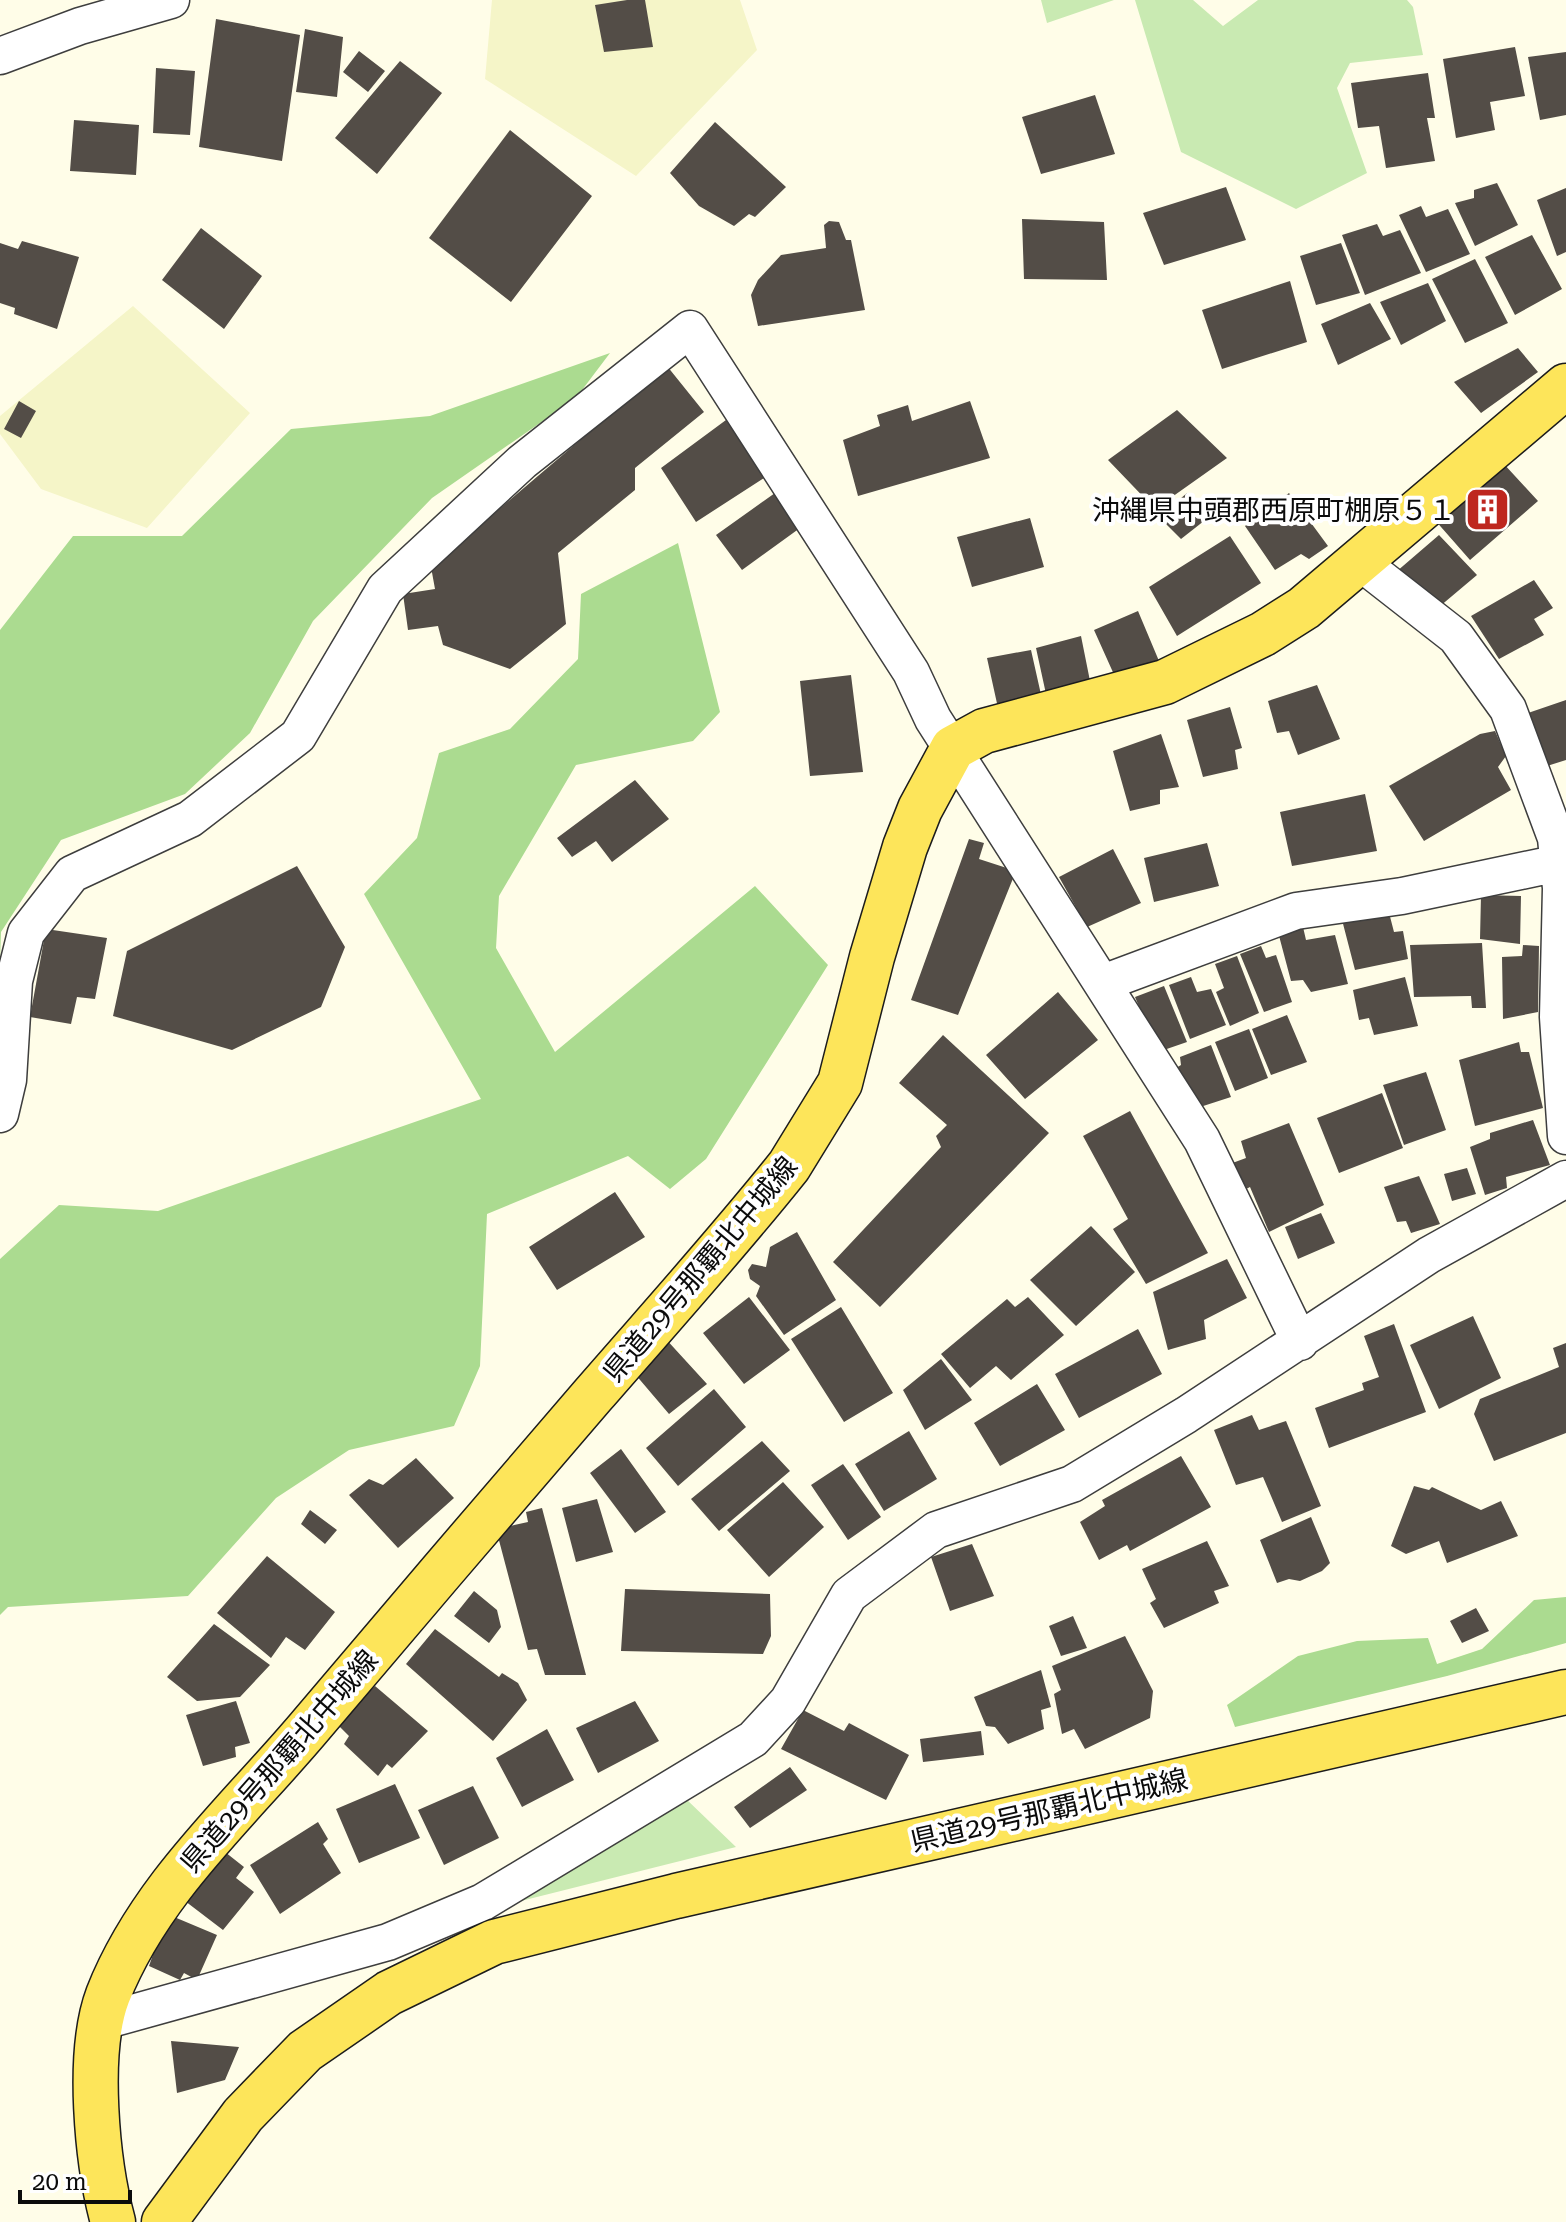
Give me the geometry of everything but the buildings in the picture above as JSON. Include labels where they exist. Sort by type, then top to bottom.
[{"type":"main road","points":[[953,748],[984,731],[1165,682],[1263,634],[1304,608],[1566,386]]},
{"type":"main road","name":"県道29号那覇北中城線","points":[[113,2222],[102,2167],[100,2022],[119,1971],[147,1921],[183,1871],[738,1230],[789,1166],[840,1083],[872,957],[905,847],[920,809],[953,748]]},
{"type":"main road","name":"県道29号那覇北中城線","points":[[164,2222],[243,2115],[305,2051],[410,1982],[488,1922],[706,1889],[1566,1692]]},
{"type":"street","points":[[0,56],[80,26],[171,0]]},
{"type":"street","points":[[0,1114],[8,1080],[14,981],[26,933],[72,874],[190,819],[298,736],[385,589],[522,462],[690,329],[911,672],[933,719],[1202,1140],[1300,1342]]},
{"type":"street","points":[[1360,562],[1456,637],[1508,709],[1560,845],[1558,1017],[1566,1136]]},
{"type":"street","points":[[1103,983],[1296,911],[1402,896],[1560,845]]},
{"type":"street","points":[[100,2022],[388,1942],[488,1922],[753,1739],[788,1701],[849,1595],[936,1530],[1072,1484],[1300,1342],[1429,1255],[1566,1179]]},
{"type":"street","points":[[388,1942],[410,1982]]},
{"type":"green space","points":[[492,0],[740,0],[757,50],[636,176],[485,79]]},
{"type":"green space","points":[[1041,0],[1114,0],[1047,23]]},
{"type":"green space","points":[[1135,0],[1193,0],[1223,26],[1258,0],[1407,0],[1413,7],[1423,55],[1350,63],[1337,88],[1367,173],[1296,209],[1181,152]]},
{"type":"green space","points":[[133,306],[250,413],[147,528],[41,489],[0,434],[0,416]]},
{"type":"green space","points":[[610,353],[576,398],[432,498],[313,621],[250,733],[185,794],[61,840],[1,932],[0,962],[0,630],[73,536],[182,536],[291,429],[430,416]]},
{"type":"green space","points":[[678,543],[720,712],[693,741],[576,765],[499,896],[496,948],[555,1052],[755,886],[828,965],[706,1159],[670,1189],[628,1156],[487,1214],[480,1366],[454,1426],[349,1450],[276,1498],[188,1596],[8,1607],[0,1615],[0,1259],[59,1205],[158,1211],[481,1099],[364,894],[417,838],[439,753],[510,729],[578,659],[581,594]]},
{"type":"green space","points":[[1566,1597],[1566,1643],[1447,1676],[1235,1727],[1227,1705],[1298,1656],[1357,1641],[1428,1638],[1437,1664],[1482,1649],[1534,1600]]},
{"type":"green space","points":[[685,1798],[736,1847],[509,1904]]},
{"type":"place","name":"沖縄県中頭郡西原町棚原５１","points":[[1487,510]]}]
